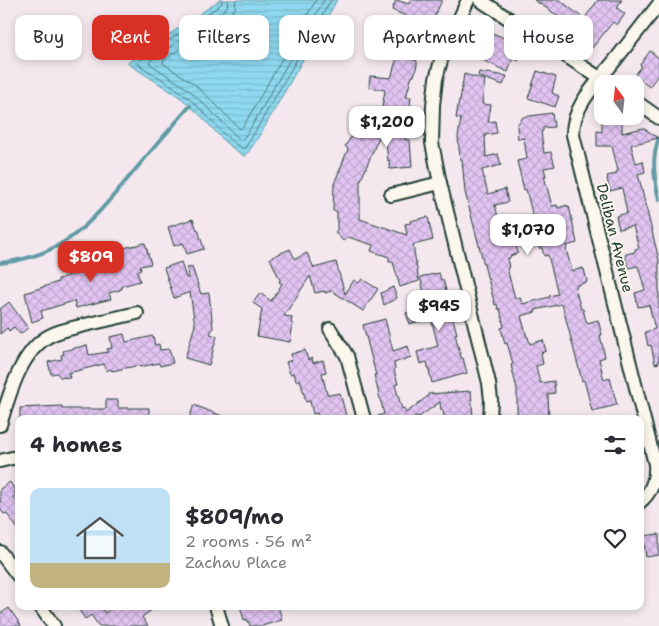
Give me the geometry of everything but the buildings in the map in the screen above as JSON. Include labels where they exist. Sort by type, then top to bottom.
[{"type":"street","points":[[468,0],[442,57],[436,79],[432,143],[489,383],[490,415]]},
{"type":"street","points":[[480,0],[596,75]]},
{"type":"street","name":"Deliban Avenue","points":[[609,75],[659,4]]},
{"type":"street","name":"Deliban Avenue","points":[[594,89],[580,108],[573,125],[573,135],[643,415]]},
{"type":"street","points":[[644,107],[659,118]]},
{"type":"street","points":[[391,195],[440,183]]},
{"type":"street","points":[[0,425],[14,382],[22,365],[35,348],[48,337],[65,330],[137,313]]},
{"type":"street","points":[[330,329],[347,356],[363,415]]},
{"type":"street","name":"Deliban Avenue","points":[[644,420],[655,464],[654,481],[644,498]]},
{"type":"street","points":[[0,461],[15,458]]},
{"type":"street","points":[[0,552],[15,573]]},
{"type":"street","points":[[43,610],[54,626]]},
{"type":"street","points":[[217,610],[222,626]]},
{"type":"water","points":[[220,0],[337,0],[328,15],[279,15],[279,60],[303,60],[260,135],[245,157],[226,143],[181,98],[127,63],[131,60],[169,60],[169,35],[179,28],[179,60],[269,60],[269,15],[198,15]]},
{"type":"waterway","points":[[0,263],[43,253],[60,245],[75,234],[102,208],[190,106]]},
{"type":"waterway","points":[[659,138],[656,146],[654,168],[659,199]]}]
